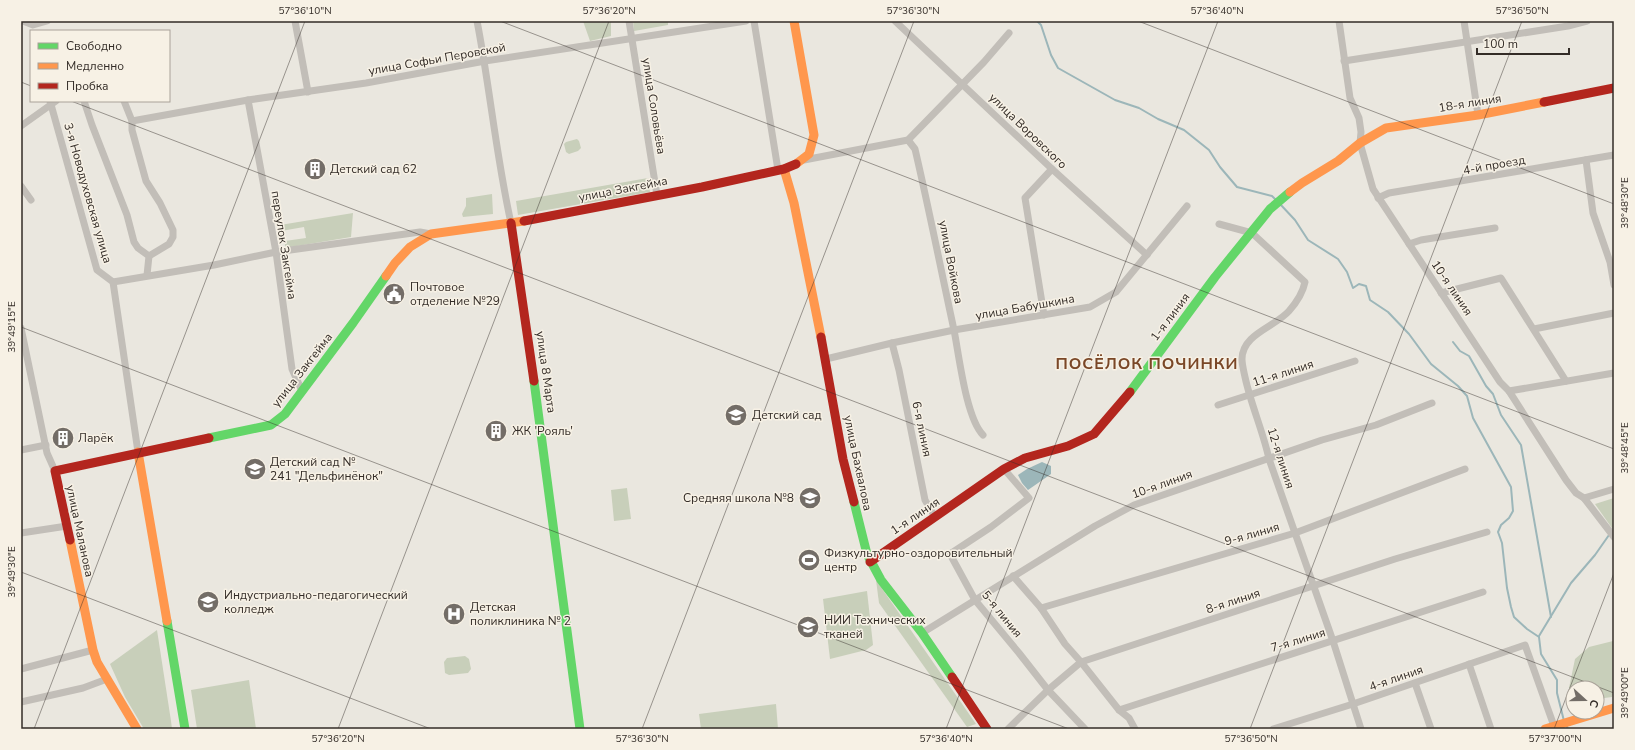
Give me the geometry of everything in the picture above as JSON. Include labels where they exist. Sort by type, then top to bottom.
[{"type":"street","points":[[23,21],[33,26],[47,21]]},
{"type":"street","points":[[296,21],[308,92]]},
{"type":"street","name":"улица 8 Марта","points":[[477,21],[485,61],[499,160],[511,223],[543,440],[580,729]]},
{"type":"street","name":"улица Соловьёва","points":[[629,21],[657,195]]},
{"type":"street","name":"улица Софьи Перовской","points":[[132,121],[248,100],[366,83],[485,61],[746,21]]},
{"type":"street","points":[[754,21],[781,170]]},
{"type":"street","name":"улица Закгейма","points":[[114,282],[147,275],[214,265],[276,252],[420,232],[431,234],[511,223],[781,170],[804,160],[812,150],[814,135],[794,21]]},
{"type":"street","name":"улица Воровского","points":[[895,21],[1052,169],[1147,255]]},
{"type":"street","name":"10-я линия","points":[[1338,21],[1350,98],[1359,118],[1361,132],[1360,143],[1373,189],[1500,382],[1509,391],[1566,480],[1576,493],[1584,498],[1612,536]]},
{"type":"street","points":[[1464,21],[1478,115]]},
{"type":"street","points":[[1344,61],[1568,26],[1587,21]]},
{"type":"street","points":[[804,160],[908,140],[963,84],[1009,33]]},
{"type":"street","name":"18-я линия","points":[[1338,161],[1360,143],[1386,128],[1478,115],[1614,88]]},
{"type":"street","name":"переулок Закгейма","points":[[248,100],[276,252],[292,369],[302,392]]},
{"type":"street","points":[[21,126],[53,102]]},
{"type":"street","name":"3-я Новодуховская улица","points":[[53,102],[97,270],[114,282]]},
{"type":"street","points":[[84,102],[127,215],[134,242],[138,248],[149,256]]},
{"type":"street","points":[[124,102],[132,121],[132,130],[146,181],[160,204],[174,233],[169,244],[149,256]]},
{"type":"street","name":"улица Войкова","points":[[908,140],[915,149],[954,330],[960,366],[971,411],[977,429],[983,434]]},
{"type":"street","name":"4-й проезд","points":[[1378,198],[1389,194],[1614,155]]},
{"type":"street","points":[[1586,160],[1593,213],[1612,262],[1614,284]]},
{"type":"street","name":"1-я линия","points":[[870,562],[1004,469],[1025,458],[1068,446],[1094,434],[1128,394],[1219,272],[1270,209],[1302,183],[1338,161]]},
{"type":"street","points":[[1044,315],[1025,198],[1052,169]]},
{"type":"street","name":"улица Бахвалова","points":[[781,170],[794,203],[826,359],[843,459],[870,562],[881,580],[922,633],[988,729]]},
{"type":"street","points":[[21,186],[31,200]]},
{"type":"street","name":"улица Бабушкина","points":[[826,359],[954,330],[1090,307],[1116,292],[1187,206]]},
{"type":"street","points":[[1219,224],[1252,233]]},
{"type":"street","points":[[1408,244],[1421,240],[1495,228]]},
{"type":"street","name":"12-я линия","points":[[1252,233],[1305,282],[1304,290],[1288,312],[1249,341],[1243,350],[1242,360],[1250,396],[1266,444],[1269,459],[1333,641],[1361,729]]},
{"type":"street","name":"улица Закгейма","points":[[55,471],[138,452],[270,425],[285,414],[302,392],[395,263],[410,246],[431,234]]},
{"type":"street","points":[[147,275],[149,256]]},
{"type":"street","points":[[1441,293],[1501,278],[1566,382]]},
{"type":"street","points":[[114,282],[138,452],[185,729]]},
{"type":"street","points":[[1534,329],[1614,314]]},
{"type":"street","name":"улица Маланова","points":[[21,328],[46,445],[55,471],[93,650],[97,662],[137,729]]},
{"type":"street","name":"6-я линия","points":[[892,343],[901,378],[925,500],[935,517]]},
{"type":"street","name":"11-я линия","points":[[1218,405],[1355,362]]},
{"type":"street","points":[[1509,391],[1614,374]]},
{"type":"street","name":"10-я линия","points":[[922,633],[1095,526],[1134,505],[1322,440],[1376,424],[1432,403]]},
{"type":"street","points":[[21,450],[46,445]]},
{"type":"street","name":"5-я линия","points":[[1004,469],[1029,498],[991,527],[950,554],[975,600],[1019,652],[1048,690],[1085,729]]},
{"type":"street","name":"9-я линия","points":[[1041,608],[1295,533],[1466,469]]},
{"type":"street","points":[[1584,498],[1614,489]]},
{"type":"street","points":[[21,533],[67,526]]},
{"type":"street","name":"8-я линия","points":[[1008,729],[1048,690],[1081,662],[1314,586],[1487,532]]},
{"type":"street","points":[[1014,576],[1041,608],[1064,644],[1081,662],[1119,710],[1129,718],[1135,729]]},
{"type":"street","name":"7-я линия","points":[[1119,710],[1483,592]]},
{"type":"street","name":"4-я линия","points":[[1273,729],[1353,704],[1525,645],[1557,725]]},
{"type":"street","points":[[21,669],[93,650]]},
{"type":"street","points":[[1469,664],[1491,729]]},
{"type":"street","points":[[21,702],[83,688],[107,679]]},
{"type":"street","points":[[1415,683],[1431,729]]},
{"type":"street","points":[[1545,729],[1614,707]]},
{"type":"green space","points":[[583,21],[611,21],[611,36],[590,41]]},
{"type":"green space","points":[[633,21],[668,21],[668,25],[634,31]]},
{"type":"green space","points":[[577,139],[581,148],[578,151],[569,154],[566,152],[564,144]]},
{"type":"green space","points":[[648,178],[650,192],[518,215],[516,201]]},
{"type":"green space","points":[[492,194],[493,214],[463,217],[462,214],[466,206],[466,198]]},
{"type":"green space","points":[[353,213],[351,237],[285,248],[285,241],[306,238],[304,227],[281,231],[280,225]]},
{"type":"green space","points":[[627,488],[631,519],[614,521],[611,490]]},
{"type":"green space","points":[[1614,498],[1614,531],[1595,504]]},
{"type":"green space","points":[[876,580],[976,724],[967,727],[879,603]]},
{"type":"green space","points":[[867,591],[873,645],[866,650],[830,659],[823,599]]},
{"type":"green space","points":[[157,630],[172,729],[144,729],[125,697],[110,664]]},
{"type":"green space","points":[[1613,641],[1614,692],[1612,697],[1605,698],[1605,680],[1571,680],[1575,659],[1589,647]]},
{"type":"green space","points":[[465,656],[469,659],[471,669],[468,673],[449,675],[445,673],[444,662],[447,658]]},
{"type":"green space","points":[[249,680],[256,729],[197,729],[191,690]]},
{"type":"green space","points":[[776,704],[778,729],[701,729],[699,714]]},
{"type":"water","points":[[1042,462],[1051,466],[1051,474],[1028,490],[1018,475]]},
{"type":"waterway","points":[[1037,21],[1041,25],[1051,55],[1058,68],[1115,100],[1139,108],[1158,119],[1184,130],[1209,150],[1220,167],[1237,187],[1272,196],[1276,200]]},
{"type":"waterway","points":[[1280,204],[1295,220],[1308,240],[1338,259],[1347,272],[1353,288],[1359,284],[1366,286],[1370,300],[1388,312],[1409,334],[1431,364],[1458,386],[1467,396],[1473,418],[1511,487],[1513,511],[1509,518],[1501,525],[1498,532],[1502,543],[1507,588],[1511,607],[1514,617],[1527,629],[1539,637],[1541,654],[1557,680],[1557,693],[1564,721]]},
{"type":"waterway","points":[[1453,342],[1460,351],[1469,356],[1486,386],[1493,394],[1501,415],[1521,445],[1551,617]]},
{"type":"waterway","points":[[1539,636],[1571,583],[1595,555],[1609,535]]},
{"type":"waterway","points":[[1566,725],[1568,729]]},
{"type":"traffic: fast","points":[[1130,392],[1215,277],[1270,209],[1290,192]]},
{"type":"traffic: fast","points":[[209,438],[271,425],[285,414],[386,276]]},
{"type":"traffic: fast","points":[[534,381],[580,729]]},
{"type":"traffic: fast","points":[[854,502],[867,554],[881,580],[922,633],[952,677]]},
{"type":"traffic: fast","points":[[167,621],[185,729]]},
{"type":"traffic: slow","points":[[794,21],[814,135],[809,154],[796,164]]},
{"type":"traffic: slow","points":[[1290,192],[1338,161],[1360,143],[1386,128],[1478,115],[1544,102]]},
{"type":"traffic: slow","points":[[784,169],[794,203],[821,337]]},
{"type":"traffic: slow","points":[[386,276],[395,263],[410,247],[431,234],[524,221]]},
{"type":"traffic: slow","points":[[138,452],[167,621]]},
{"type":"traffic: slow","points":[[70,540],[93,650],[97,662],[137,729]]},
{"type":"traffic: slow","points":[[1545,729],[1614,708]]},
{"type":"traffic: jam","points":[[1544,102],[1614,88]]},
{"type":"traffic: jam","points":[[524,221],[702,187],[784,169],[796,164]]},
{"type":"traffic: jam","points":[[511,223],[534,381]]},
{"type":"traffic: jam","points":[[821,337],[843,459],[854,502]]},
{"type":"traffic: jam","points":[[870,562],[1004,469],[1025,458],[1068,446],[1094,434],[1130,392]]},
{"type":"traffic: jam","points":[[70,540],[55,471],[209,438]]},
{"type":"traffic: jam","points":[[952,677],[987,729]]},
{"type":"place","name":"Детский сад 62","points":[[315,169]]},
{"type":"place","name":"Почтовое отделение №29","points":[[394,294]]},
{"type":"place","name":"Детский сад","points":[[736,415]]},
{"type":"place","name":"ЖК 'Рояль'","points":[[496,431]]},
{"type":"place","name":"Ларёк","points":[[63,438]]},
{"type":"place","name":"Детский сад № 241 \"Дельфинёнок\"","points":[[255,469]]},
{"type":"place","name":"Средняя школа №8","points":[[810,498]]},
{"type":"place","name":"Физкультурно-оздоровительный центр","points":[[809,560]]},
{"type":"place","name":"Индустриально-педагогический колледж","points":[[208,602]]},
{"type":"place","name":"Детская поликлиника № 2","points":[[454,614]]},
{"type":"place","name":"НИИ Технических тканей","points":[[808,627]]},
{"type":"district","name":"ПОСЁЛОК ПОЧИНКИ","points":[[1147,363]]}]
